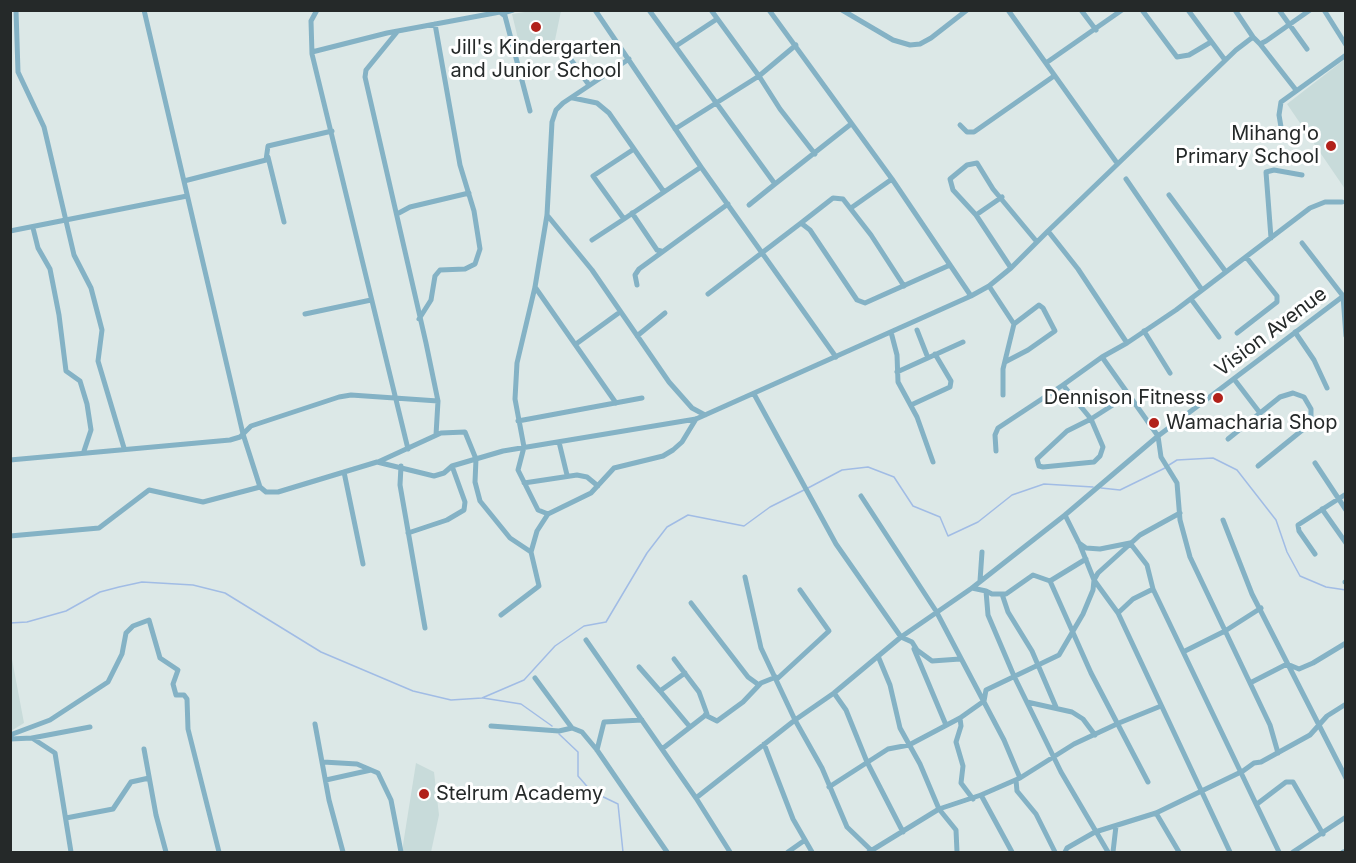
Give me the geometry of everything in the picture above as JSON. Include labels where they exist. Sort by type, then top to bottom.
[{"type":"street","points":[[16,10],[18,72],[44,127],[74,255],[91,288],[102,330],[98,361],[124,448]]},
{"type":"street","points":[[144,10],[243,434],[260,487],[266,492],[278,492],[377,462],[436,435],[465,432],[476,459],[475,482],[480,501],[510,538],[531,552]]},
{"type":"street","points":[[317,10],[311,21],[312,52],[333,131],[394,399],[408,449]]},
{"type":"street","points":[[312,52],[435,24],[513,10]]},
{"type":"street","points":[[595,10],[701,167],[836,357]]},
{"type":"street","points":[[649,10],[775,184]]},
{"type":"street","points":[[711,10],[814,154]]},
{"type":"street","points":[[769,10],[892,179],[970,296]]},
{"type":"street","points":[[842,10],[893,40],[910,45],[920,44],[967,10]]},
{"type":"street","points":[[1008,10],[1117,163]]},
{"type":"street","points":[[1081,10],[1096,30]]},
{"type":"street","points":[[1046,63],[1122,10]]},
{"type":"street","points":[[1142,10],[1177,57],[1189,55],[1211,42]]},
{"type":"street","points":[[1188,10],[1225,60]]},
{"type":"street","points":[[1235,10],[1253,37],[1296,90]]},
{"type":"street","points":[[1279,10],[1308,49]]},
{"type":"street","points":[[1260,44],[1310,10]]},
{"type":"street","points":[[1324,10],[1346,45]]},
{"type":"street","points":[[503,13],[521,68],[530,111]]},
{"type":"street","points":[[676,46],[717,19]]},
{"type":"street","points":[[419,319],[431,300],[435,276],[440,270],[465,269],[475,264],[480,249],[469,193],[460,165],[435,24]]},
{"type":"street","points":[[397,32],[365,74],[438,401],[436,435]]},
{"type":"street","points":[[377,462],[401,466],[434,476],[452,466],[524,447],[696,419],[970,296],[989,286],[1011,268],[1117,163],[1225,60],[1253,37]]},
{"type":"street","points":[[675,129],[759,76],[796,45]]},
{"type":"street","points":[[1282,133],[1280,104],[1346,55]]},
{"type":"street","points":[[569,57],[589,85]]},
{"type":"street","points":[[548,514],[538,510],[518,470],[524,447],[515,399],[517,363],[535,287],[547,215],[552,122],[556,110],[629,59]]},
{"type":"street","points":[[960,125],[967,132],[974,132],[1054,76]]},
{"type":"street","points":[[573,99],[597,103],[609,113],[664,192]]},
{"type":"street","points":[[749,205],[851,124]]},
{"type":"street","points":[[284,222],[268,157],[268,146],[333,131]]},
{"type":"street","points":[[624,219],[593,176],[634,149]]},
{"type":"street","points":[[184,181],[266,160],[268,157]]},
{"type":"street","points":[[1011,268],[976,215],[953,190],[950,182],[967,165],[977,163],[993,189],[1002,197],[1037,242]]},
{"type":"street","points":[[592,240],[701,167]]},
{"type":"street","points":[[1271,238],[1266,172],[1274,170],[1302,175]]},
{"type":"street","points":[[851,208],[892,179]]},
{"type":"street","points":[[1126,179],[1202,290]]},
{"type":"street","points":[[398,214],[410,207],[469,193]]},
{"type":"street","points":[[1169,195],[1226,272]]},
{"type":"street","points":[[10,231],[187,196]]},
{"type":"street","points":[[976,215],[1002,197]]},
{"type":"street","points":[[708,294],[833,198],[843,199],[851,208],[904,286]]},
{"type":"street","points":[[996,451],[995,435],[998,428],[1191,299],[1310,208],[1325,202],[1342,202]]},
{"type":"street","points":[[637,285],[635,275],[661,251],[728,204]]},
{"type":"street","points":[[632,213],[657,250],[661,251]]},
{"type":"street","points":[[547,215],[592,270],[682,398],[705,415]]},
{"type":"street","points":[[801,223],[810,230],[857,300],[870,302],[950,265]]},
{"type":"street","points":[[33,228],[38,248],[50,268],[66,371],[80,381],[87,404],[91,429],[84,451]]},
{"type":"street","points":[[1047,231],[1078,269],[1127,343]]},
{"type":"street","points":[[1302,243],[1344,295],[1346,336]]},
{"type":"street","points":[[1238,333],[1277,302],[1276,296],[1246,257]]},
{"type":"street","points":[[989,286],[1014,324]]},
{"type":"street","points":[[535,287],[616,403]]},
{"type":"street","name":"Vision Avenue","points":[[696,798],[795,720],[834,693],[901,637],[972,588],[1065,515],[1158,436],[1344,295]]},
{"type":"street","points":[[1191,299],[1219,337]]},
{"type":"street","points":[[305,314],[371,300]]},
{"type":"street","points":[[1003,395],[1005,362],[1014,324],[1040,305],[1055,331],[1028,350],[1005,362]]},
{"type":"street","points":[[576,344],[620,312]]},
{"type":"street","points":[[637,336],[665,313]]},
{"type":"street","points":[[917,330],[928,358]]},
{"type":"street","points":[[1144,331],[1170,373]]},
{"type":"street","points":[[891,332],[897,355],[898,382],[911,405],[933,462]]},
{"type":"street","points":[[1295,332],[1314,360],[1327,388]]},
{"type":"street","points":[[897,372],[963,342]]},
{"type":"street","points":[[911,405],[950,387],[951,381],[935,354]]},
{"type":"street","points":[[1102,357],[1158,436],[1161,457],[1177,483],[1180,513],[1190,557],[1270,725],[1278,753]]},
{"type":"street","points":[[1234,380],[1260,413]]},
{"type":"street","points":[[1063,386],[1091,419],[1103,447],[1100,456],[1094,462],[1039,466],[1037,459],[1040,453],[1057,442],[1067,431],[1091,419],[1130,394]]},
{"type":"street","points":[[1228,439],[1280,397],[1293,393],[1304,397],[1312,417],[1311,423],[1258,466]]},
{"type":"street","points":[[754,394],[836,544],[901,637],[912,642],[917,650],[932,661]]},
{"type":"street","points":[[10,460],[84,451],[230,440],[243,434],[251,426],[351,395],[438,401]]},
{"type":"street","points":[[518,421],[642,398]]},
{"type":"street","points":[[501,615],[539,586],[531,552],[537,531],[548,514],[583,497],[598,486],[607,473],[619,466],[663,456],[674,450],[696,419]]},
{"type":"street","points":[[559,442],[567,475]]},
{"type":"street","points":[[1315,463],[1346,510]]},
{"type":"street","points":[[401,466],[399,474],[425,628]]},
{"type":"street","points":[[408,533],[447,520],[464,510],[465,502],[459,480],[452,466]]},
{"type":"street","points":[[344,472],[363,564]]},
{"type":"street","points":[[524,483],[567,475],[586,477],[598,486]]},
{"type":"street","points":[[10,536],[99,528],[149,490],[202,502],[260,487]]},
{"type":"street","points":[[1315,554],[1299,531],[1298,525],[1346,494]]},
{"type":"street","points":[[861,496],[936,611],[984,701],[1018,779],[1017,791],[1036,814],[1055,852]]},
{"type":"street","points":[[1322,509],[1346,543]]},
{"type":"street","points":[[829,787],[888,749],[909,745],[960,718],[984,701],[986,690],[1014,676],[1040,668],[1059,655],[1088,603],[1098,573],[1130,543],[1180,513]]},
{"type":"street","points":[[1065,515],[1094,580],[1118,613],[1230,852]]},
{"type":"street","points":[[1223,520],[1252,594],[1321,725],[1346,778]]},
{"type":"street","points":[[1079,543],[1092,550],[1130,543]]},
{"type":"street","points":[[1130,543],[1147,566],[1154,589],[1279,852]]},
{"type":"street","points":[[980,581],[982,552]]},
{"type":"street","points":[[1050,581],[1086,559]]},
{"type":"street","points":[[972,588],[992,594],[1006,594],[1033,575],[1050,581],[1072,632],[1148,782]]},
{"type":"street","points":[[745,577],[761,648],[795,720],[822,768],[847,827],[871,852],[939,809],[973,799],[1018,779],[1053,756],[1119,723],[1161,706]]},
{"type":"street","points":[[1118,613],[1133,599],[1154,589]]},
{"type":"street","points":[[705,715],[717,721],[743,702],[759,685],[777,678],[829,631],[800,590]]},
{"type":"street","points":[[986,591],[988,615],[1014,676],[1053,756],[1108,852]]},
{"type":"street","points":[[1002,594],[1008,612],[1025,637],[1040,668],[1056,707]]},
{"type":"street","points":[[691,603],[748,677],[759,685]]},
{"type":"street","points":[[1185,651],[1225,631],[1261,608]]},
{"type":"street","points":[[10,737],[50,720],[108,682],[122,654],[126,633],[133,626],[149,620],[160,658],[178,670],[173,684],[176,695],[184,694],[186,699],[188,729],[219,852]]},
{"type":"street","points":[[586,640],[696,798],[730,852]]},
{"type":"street","points":[[912,642],[921,669],[946,725]]},
{"type":"street","points":[[1250,683],[1281,666],[1290,665],[1294,669],[1302,668],[1346,643]]},
{"type":"street","points":[[878,656],[890,685],[897,720],[920,764],[939,809],[956,830],[957,852]]},
{"type":"street","points":[[674,659],[702,698],[705,715]]},
{"type":"street","points":[[921,669],[932,661],[960,659]]},
{"type":"street","points":[[639,668],[690,727]]},
{"type":"street","points":[[660,691],[685,673]]},
{"type":"street","points":[[536,678],[572,728],[582,732],[597,750],[667,852]]},
{"type":"street","points":[[834,693],[846,710],[867,762],[903,832]]},
{"type":"street","points":[[1027,702],[1056,707],[1078,715],[1095,735]]},
{"type":"street","points":[[1065,852],[1067,848],[1095,832],[1156,813],[1254,763],[1261,762],[1300,741],[1321,725],[1327,716],[1346,704]]},
{"type":"street","points":[[662,749],[705,715]]},
{"type":"street","points":[[960,718],[961,726],[956,742],[963,766],[961,783],[973,799]]},
{"type":"street","points":[[597,750],[604,722],[642,720]]},
{"type":"street","points":[[315,724],[343,852]]},
{"type":"street","points":[[490,726],[559,731],[572,728]]},
{"type":"street","points":[[10,737],[32,738],[90,727]]},
{"type":"street","points":[[32,738],[55,753],[72,852]]},
{"type":"street","points":[[764,744],[794,819],[812,852]]},
{"type":"street","points":[[144,749],[166,852]]},
{"type":"street","points":[[323,762],[342,762],[372,770],[383,779],[401,852]]},
{"type":"street","points":[[326,780],[372,770]]},
{"type":"street","points":[[66,818],[113,809],[131,782],[149,778]]},
{"type":"street","points":[[1257,804],[1286,782],[1293,782],[1323,834]]},
{"type":"street","points":[[981,795],[1012,852]]},
{"type":"street","points":[[1156,813],[1179,852]]},
{"type":"street","points":[[1293,852],[1346,817]]},
{"type":"street","points":[[1113,852],[1116,826]]},
{"type":"street","points":[[788,852],[805,840]]},
{"type":"shaded area","name":"Jill's Kindergarten and Junior School","points":[[531,11],[561,11],[555,40],[520,47],[512,14]]},
{"type":"shaded area","name":"Mihang'o Primary School","points":[[1345,59],[1345,189],[1287,104]]},
{"type":"shaded area","points":[[11,654],[24,723],[10,731]]},
{"type":"shaded area","name":"Stelrum Academy","points":[[416,763],[434,772],[439,815],[431,852],[402,851]]},
{"type":"waterway","points":[[1169,465],[1177,460],[1213,458],[1237,470],[1276,520],[1287,552],[1300,576],[1326,587],[1346,590]]},
{"type":"waterway","points":[[808,488],[842,470],[868,467],[894,477],[913,506],[940,517],[948,536],[978,522],[1012,495],[1044,484],[1093,487]]},
{"type":"waterway","points":[[1101,488],[1120,490],[1165,468]]},
{"type":"waterway","points":[[10,623],[27,622],[66,611],[100,592],[142,582],[193,585],[225,593],[321,652],[413,691],[451,700],[482,698],[524,680],[555,646],[584,626],[606,622],[647,553],[667,527],[688,515],[744,526],[770,507],[804,490]]},
{"type":"waterway","points":[[483,698],[521,704],[552,726]]},
{"type":"waterway","points":[[559,734],[578,752],[578,776],[591,791],[618,804],[623,852]]},
{"type":"place","name":"Jill's Kindergarten and Junior School","points":[[536,27]]},
{"type":"place","name":"Mihang'o Primary School","points":[[1331,146]]},
{"type":"place","name":"Dennison Fitness","points":[[1218,398]]},
{"type":"place","name":"Wamacharia Shop","points":[[1154,423]]},
{"type":"place","name":"Stelrum Academy","points":[[424,794]]}]
